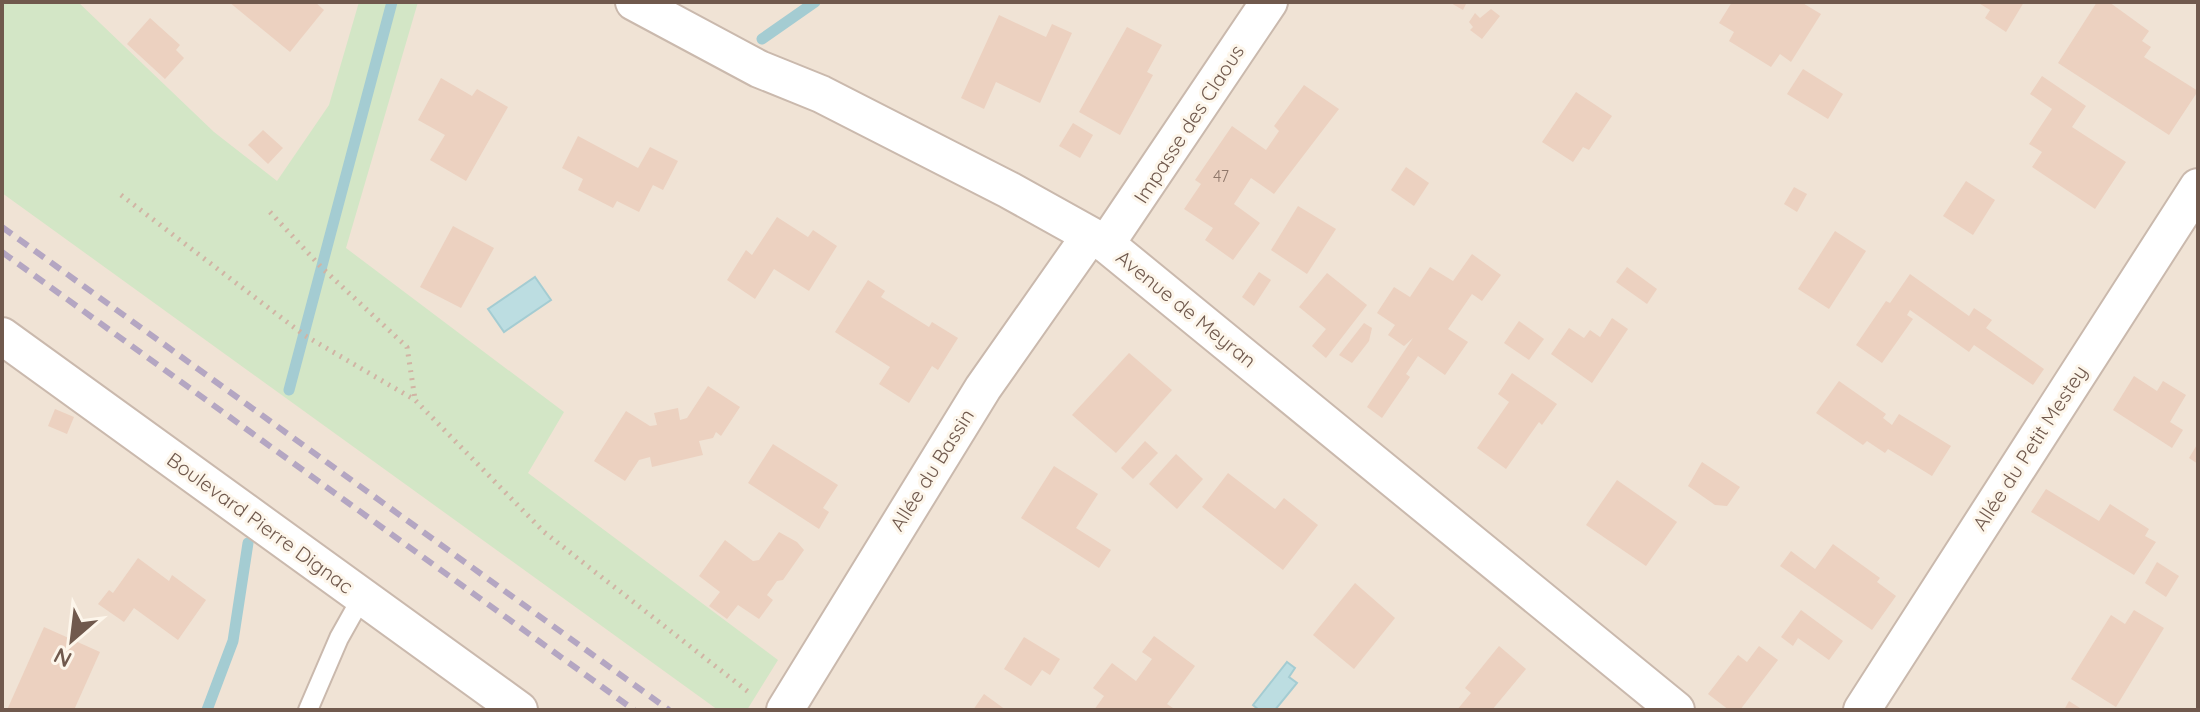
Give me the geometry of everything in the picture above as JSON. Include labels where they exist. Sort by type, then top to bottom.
[{"type":"street","name":"Impasse des Claous","points":[[1098,240],[1118,231],[1269,2]]},
{"type":"street","name":"Avenue de Meyran","points":[[650,6],[759,69],[821,94],[1009,190],[1098,240],[1676,710]]},
{"type":"street","name":"Allée du Petit Mestey","points":[[1862,710],[2198,187]]},
{"type":"street","name":"Allée du Bassin","points":[[773,706],[983,388],[1098,240]]},
{"type":"street","name":"Boulevard Pierre Dignac","points":[[2,336],[519,710]]},
{"type":"lane","points":[[308,710],[339,638],[362,597]]},
{"type":"path","points":[[121,195],[304,335],[415,400],[544,532],[773,706]]},
{"type":"path","points":[[270,212],[322,268],[407,347],[415,400]]},
{"type":"shaded area","points":[[2,2],[2198,2],[2198,710],[2,710]]},
{"type":"green space","points":[[2,2],[78,2],[214,132],[277,181],[329,105],[359,2],[418,2],[346,248],[564,412],[528,473],[778,660],[747,710],[718,710],[2,193]]},
{"type":"water","points":[[535,277],[551,300],[504,332],[488,309]]},
{"type":"water","points":[[1287,662],[1295,668],[1289,677],[1297,683],[1275,710],[1259,710],[1253,705]]},
{"type":"building","points":[[229,2],[315,2],[324,10],[290,52]]},
{"type":"building","points":[[1449,2],[1467,2],[1463,10]]},
{"type":"building","points":[[1732,2],[1801,2],[1821,14],[1791,62],[1780,54],[1771,67],[1729,41],[1734,32],[1719,23]]},
{"type":"building","points":[[1977,2],[2024,2],[2006,32],[1985,18],[1990,10]]},
{"type":"building","points":[[2097,2],[2109,2],[2149,31],[2142,41],[2151,47],[2144,57],[2198,91],[2169,135],[2058,63]]},
{"type":"building","points":[[1491,9],[1500,16],[1482,39],[1470,30],[1473,27],[1469,22],[1475,13],[1480,18]]},
{"type":"building","points":[[999,15],[1046,37],[1052,24],[1072,33],[1040,103],[996,82],[984,109],[961,98]]},
{"type":"building","points":[[150,18],[180,45],[176,50],[184,58],[165,79],[127,44]]},
{"type":"building","points":[[1127,27],[1162,45],[1147,72],[1153,75],[1120,135],[1079,112]]},
{"type":"building","points":[[1803,69],[1843,94],[1828,119],[1787,94]]},
{"type":"building","points":[[2042,76],[2086,106],[2072,127],[2126,162],[2095,209],[2032,167],[2042,152],[2029,144],[2052,109],[2030,94]]},
{"type":"building","points":[[441,78],[472,96],[477,89],[508,107],[466,181],[430,160],[445,135],[418,120]]},
{"type":"building","points":[[1304,85],[1339,109],[1274,194],[1251,178],[1234,204],[1260,223],[1233,260],[1205,240],[1213,228],[1184,209],[1201,184],[1195,180],[1232,126],[1266,150],[1279,131],[1274,126]]},
{"type":"building","points":[[1576,92],[1612,116],[1589,150],[1583,147],[1573,162],[1542,142]]},
{"type":"building","points":[[1073,123],[1093,135],[1080,158],[1059,146]]},
{"type":"building","points":[[263,130],[283,148],[268,164],[248,145]]},
{"type":"building","points":[[578,136],[638,168],[650,147],[678,161],[663,190],[653,185],[639,212],[617,201],[613,208],[578,190],[583,179],[562,168]]},
{"type":"building","points":[[1406,167],[1429,183],[1414,206],[1391,190]]},
{"type":"building","points":[[1966,181],[1995,200],[1973,235],[1943,216]]},
{"type":"building","points":[[1794,187],[1807,194],[1797,212],[1784,204]]},
{"type":"building","points":[[1298,206],[1336,229],[1307,274],[1271,250]]},
{"type":"building","points":[[777,217],[808,237],[813,230],[837,246],[809,291],[774,269],[755,299],[727,280],[746,250],[752,255]]},
{"type":"building","points":[[453,226],[494,248],[461,308],[420,287]]},
{"type":"building","points":[[1835,231],[1866,251],[1829,309],[1798,289]]},
{"type":"building","points":[[1472,254],[1501,275],[1482,301],[1472,294],[1448,329],[1468,342],[1445,375],[1418,356],[1406,374],[1410,377],[1382,418],[1367,407],[1413,338],[1404,346],[1388,335],[1395,325],[1377,313],[1394,287],[1410,297],[1430,267],[1453,281]]},
{"type":"building","points":[[1627,267],[1657,289],[1647,304],[1616,282]]},
{"type":"building","points":[[1259,272],[1271,280],[1254,306],[1242,297]]},
{"type":"building","points":[[1327,273],[1367,305],[1326,358],[1312,346],[1326,329],[1299,307]]},
{"type":"building","points":[[1910,274],[1969,316],[1974,308],[1992,320],[1986,328],[2044,369],[2033,385],[1974,345],[1969,352],[1910,310],[1907,315],[1913,319],[1882,363],[1856,345],[1886,301],[1890,303]]},
{"type":"building","points":[[868,280],[885,291],[881,297],[929,327],[932,322],[958,338],[938,370],[932,366],[909,403],[879,384],[890,367],[835,332]]},
{"type":"building","points":[[1612,318],[1628,329],[1592,383],[1551,354],[1569,328],[1584,338],[1590,330],[1600,337]]},
{"type":"building","points":[[1519,321],[1544,339],[1529,360],[1504,343]]},
{"type":"building","points":[[1364,323],[1372,328],[1369,341],[1352,363],[1339,355]]},
{"type":"building","points":[[1129,353],[1172,390],[1116,453],[1072,415]]},
{"type":"building","points":[[1512,373],[1557,404],[1542,425],[1539,422],[1506,469],[1477,448],[1509,402],[1498,394]]},
{"type":"building","points":[[2134,376],[2157,391],[2163,381],[2186,395],[2170,422],[2183,430],[2172,448],[2113,410]]},
{"type":"building","points":[[1839,381],[1886,414],[1883,418],[1892,425],[1899,414],[1951,446],[1932,476],[1888,449],[1885,453],[1867,441],[1863,445],[1816,413]]},
{"type":"building","points":[[708,386],[740,407],[721,436],[716,432],[713,438],[699,441],[703,455],[652,467],[650,457],[639,460],[625,481],[594,461],[626,411],[650,426],[657,425],[654,413],[678,408],[680,420],[687,418]]},
{"type":"building","points":[[55,409],[74,417],[67,434],[48,426]]},
{"type":"building","points":[[1145,441],[1158,453],[1133,479],[1121,468]]},
{"type":"building","points":[[2198,443],[2198,464],[2189,458]]},
{"type":"building","points":[[773,444],[838,485],[823,508],[829,512],[819,529],[748,483]]},
{"type":"building","points":[[1176,454],[1203,479],[1177,509],[1149,484]]},
{"type":"building","points":[[1702,462],[1740,487],[1727,506],[1715,505],[1688,486]]},
{"type":"building","points":[[1054,466],[1098,494],[1076,528],[1111,550],[1099,568],[1021,518]]},
{"type":"building","points":[[1228,473],[1275,509],[1284,498],[1318,525],[1283,570],[1202,507]]},
{"type":"building","points":[[1617,480],[1677,522],[1646,566],[1586,525]]},
{"type":"building","points":[[2046,489],[2099,521],[2110,504],[2149,529],[2145,536],[2156,542],[2134,575],[2031,512]]},
{"type":"building","points":[[779,532],[797,542],[804,550],[783,580],[777,581],[767,595],[773,600],[759,619],[738,605],[727,619],[709,606],[720,592],[699,576],[725,540],[753,561],[759,560]]},
{"type":"building","points":[[1833,544],[1880,578],[1877,582],[1896,596],[1872,630],[1780,566],[1791,551],[1815,569]]},
{"type":"building","points":[[138,558],[169,581],[172,575],[206,600],[178,640],[134,608],[124,622],[98,604],[109,590],[113,593]]},
{"type":"building","points":[[2157,562],[2179,576],[2166,597],[2145,583]]},
{"type":"building","points":[[1355,583],[1395,618],[1354,669],[1313,635]]},
{"type":"building","points":[[1801,610],[1843,641],[1829,660],[1798,638],[1793,646],[1781,637]]},
{"type":"building","points":[[2134,610],[2164,628],[2116,707],[2071,679],[2111,615],[2125,624]]},
{"type":"building","points":[[44,627],[100,652],[74,710],[7,710]]},
{"type":"building","points":[[1154,636],[1195,666],[1167,704],[1176,710],[1094,710],[1104,696],[1093,688],[1112,663],[1136,681],[1152,659],[1142,652]]},
{"type":"building","points":[[1024,637],[1060,659],[1050,675],[1042,670],[1031,686],[1004,669]]},
{"type":"building","points":[[1499,646],[1526,669],[1492,710],[1457,710],[1471,693],[1465,688]]},
{"type":"building","points":[[1759,646],[1778,660],[1740,710],[1729,710],[1708,694],[1738,655],[1747,662]]},
{"type":"building","points":[[984,694],[1006,710],[973,710]]},
{"type":"building","points":[[2069,701],[2083,710],[2064,710]]},
{"type":"waterway","points":[[289,390],[392,2]]},
{"type":"waterway","points":[[762,39],[815,2]]},
{"type":"waterway","points":[[207,710],[233,641],[248,543]]},
{"type":"railway","points":[[2,227],[669,710]]},
{"type":"railway","points":[[2,252],[634,710]]}]
